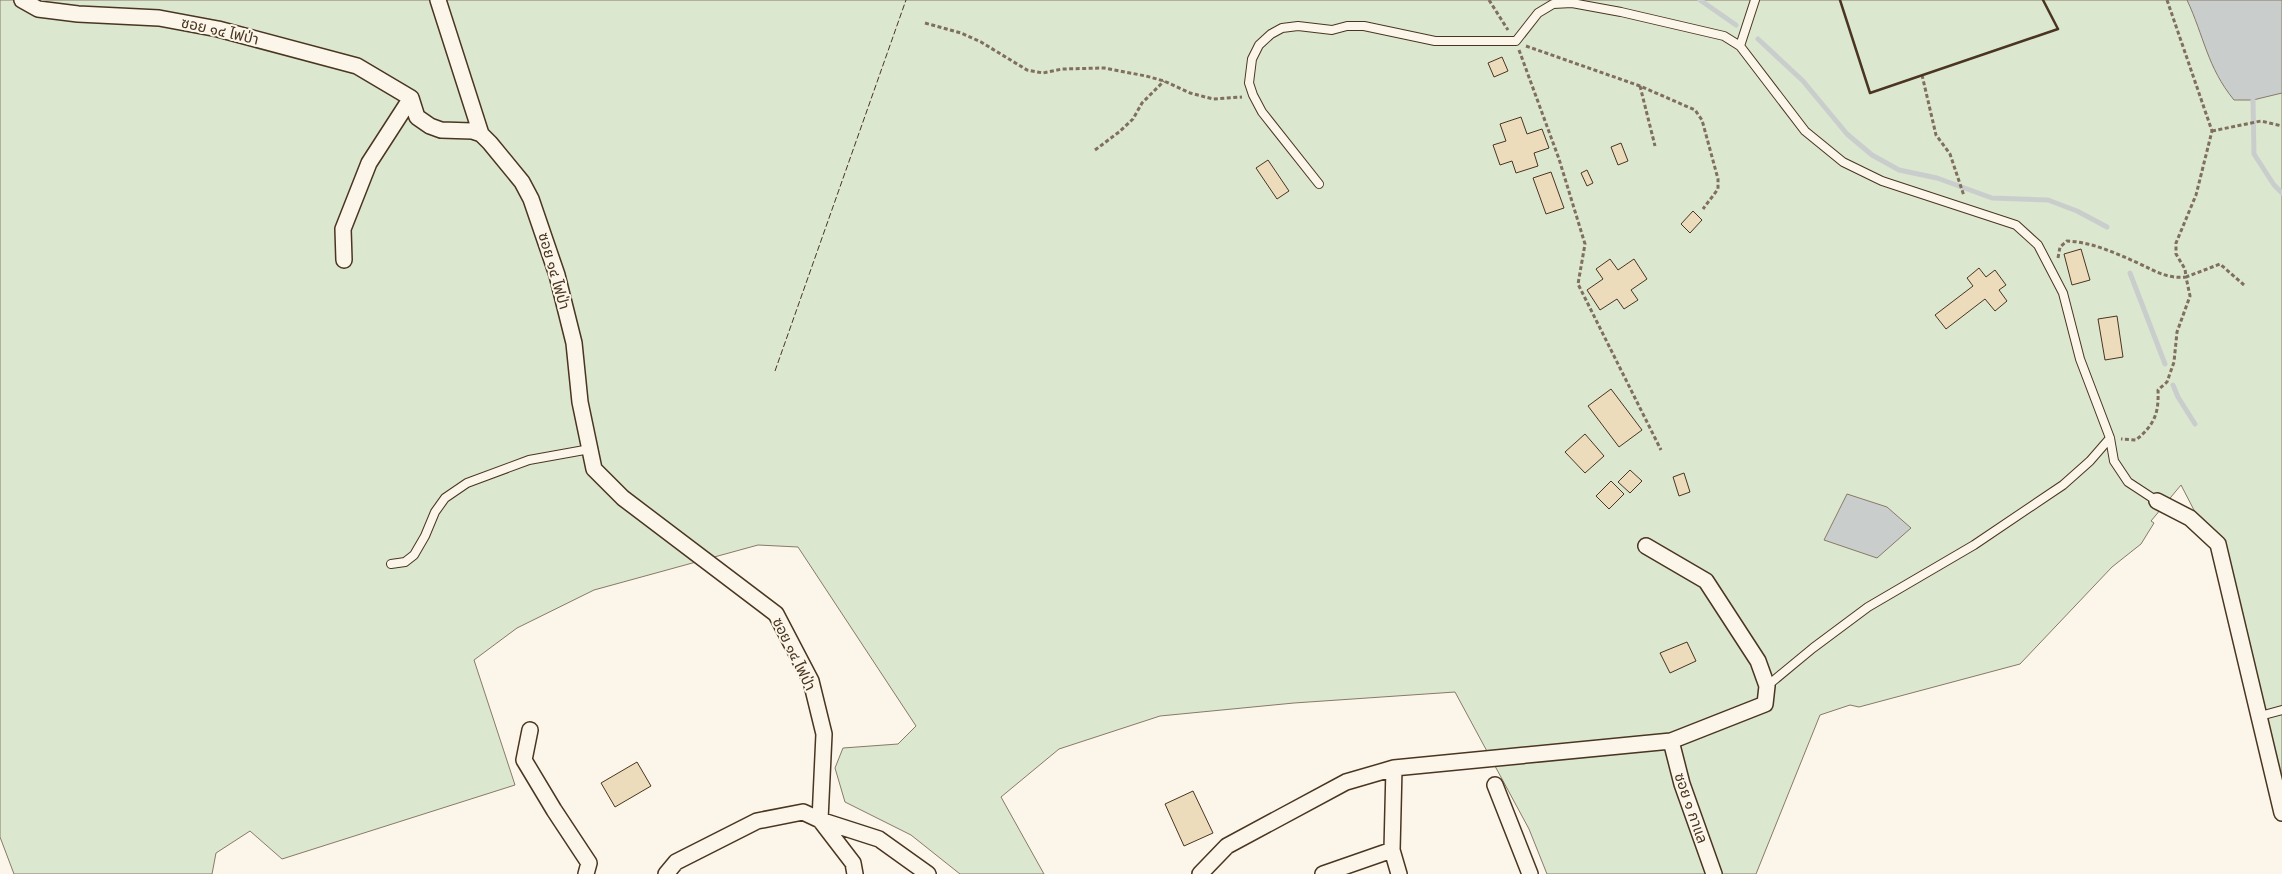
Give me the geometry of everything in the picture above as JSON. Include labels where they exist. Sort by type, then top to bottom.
[{"type":"street","name":"ซอย ๑๔ ไฟป่า","points":[[22,0],[38,9],[78,14],[159,18],[218,28],[357,66],[411,98]]},
{"type":"street","points":[[438,0],[481,134]]},
{"type":"street","points":[[411,98],[417,117],[430,126],[441,130],[472,131],[481,134]]},
{"type":"street","points":[[344,260],[343,229],[369,163],[411,98]]},
{"type":"street","name":"ซอย ๑๔ ไฟป่า","points":[[481,134],[522,182],[531,199],[557,275],[574,343],[580,402],[594,469],[623,498],[776,614],[811,681],[824,734],[820,820]]},
{"type":"street","points":[[2157,501],[2190,518],[2218,544],[2282,813]]},
{"type":"street","points":[[1200,874],[1227,846],[1346,782],[1394,768],[1671,742],[1765,704],[1767,686],[1758,661],[1706,581],[1646,546]]},
{"type":"street","points":[[530,730],[524,760],[554,810],[589,862],[586,874]]},
{"type":"street","name":"ซอย ๑ กาแล","points":[[1671,742],[1682,784],[1714,874]]},
{"type":"street","points":[[1394,768],[1392,850],[1399,874]]},
{"type":"street","points":[[1495,785],[1530,874]]},
{"type":"street","points":[[666,874],[676,862],[757,821],[803,812],[820,820],[879,839],[928,874]]},
{"type":"street","points":[[820,820],[853,864],[855,874]]},
{"type":"street","points":[[1323,874],[1392,850]]},
{"type":"lane","points":[[1740,46],[1755,0]]},
{"type":"lane","points":[[1319,184],[1262,112],[1249,83],[1252,59],[1259,45],[1282,28],[1298,26],[1332,30],[1347,26],[1364,26],[1394,34],[1436,41],[1516,41],[1538,13],[1553,4],[1572,3],[1724,36],[1740,46],[1806,131],[1843,162],[1882,181],[2016,226],[2038,245],[2063,293],[2080,359],[2110,438],[2114,461],[2128,482],[2157,501]]},
{"type":"lane","points":[[1767,686],[1813,648],[1868,608],[1974,545],[2063,485],[2090,461],[2110,438]]},
{"type":"lane","points":[[391,564],[405,562],[414,555],[425,536],[435,512],[445,498],[467,483],[529,460],[590,449]]},
{"type":"lane","points":[[2260,716],[2282,710]]},
{"type":"path","points":[[1489,0],[1516,41],[1559,159],[1585,244],[1578,284],[1661,450]]},
{"type":"path","points":[[2110,438],[2136,440],[2150,428],[2159,406],[2158,390],[2167,382],[2174,362],[2177,332],[2190,296],[2185,269],[2176,254],[2176,243],[2196,195],[2212,132],[2167,0]]},
{"type":"path","points":[[925,23],[961,33],[981,42],[1027,70],[1043,73],[1062,69],[1104,68],[1164,81],[1190,93],[1213,99],[1253,95]]},
{"type":"path","points":[[1516,41],[1538,52],[1640,86],[1684,103],[1695,110],[1702,120],[1718,178],[1718,190],[1703,209]]},
{"type":"path","points":[[1922,75],[1936,135],[1950,154],[1964,198]]},
{"type":"path","points":[[1095,150],[1133,119],[1142,102],[1164,81]]},
{"type":"path","points":[[1640,86],[1655,146]]},
{"type":"path","points":[[2212,132],[2261,122],[2282,126]]},
{"type":"path","points":[[2061,266],[2058,257],[2060,247],[2067,241],[2084,242],[2173,278],[2186,277],[2220,264],[2244,285]]},
{"type":"green space","points":[[0,0],[2282,0],[2282,783],[2226,551],[2195,512],[2181,485],[2151,521],[2154,523],[2141,544],[2112,567],[2020,664],[1859,707],[1850,705],[1820,715],[1756,874],[1547,874],[1529,829],[1455,692],[1294,703],[1160,716],[1059,749],[1001,797],[1044,874],[960,874],[911,835],[845,802],[835,768],[843,748],[898,744],[916,726],[798,547],[758,545],[594,590],[517,628],[474,660],[515,785],[282,859],[250,831],[216,853],[212,874],[14,874],[0,837]]},
{"type":"shaded area","points":[[2187,0],[2282,0],[2282,93],[2253,100],[2234,100],[2218,76]]},
{"type":"shaded area","points":[[1847,494],[1887,507],[1911,528],[1877,558],[1824,540]]},
{"type":"building","points":[[1502,57],[1508,71],[1494,77],[1488,63]]},
{"type":"building","points":[[1521,117],[1527,134],[1542,129],[1549,148],[1534,153],[1538,166],[1516,173],[1512,161],[1500,165],[1493,145],[1506,141],[1500,124]]},
{"type":"building","points":[[1621,143],[1628,161],[1618,165],[1611,147]]},
{"type":"building","points":[[1268,160],[1289,191],[1277,199],[1256,168]]},
{"type":"building","points":[[1587,170],[1593,183],[1587,186],[1581,173]]},
{"type":"building","points":[[1551,172],[1564,208],[1546,214],[1533,178]]},
{"type":"building","points":[[1693,211],[1702,220],[1690,233],[1681,224]]},
{"type":"building","points":[[2081,249],[2090,280],[2072,285],[2064,254]]},
{"type":"building","points":[[1610,259],[1618,270],[1634,259],[1647,279],[1631,290],[1638,300],[1624,309],[1617,299],[1600,310],[1587,290],[1603,279],[1596,269]]},
{"type":"building","points":[[1979,268],[1986,277],[1995,270],[2006,285],[1999,290],[2007,301],[1995,311],[1985,299],[1946,329],[1935,315],[1973,286],[1967,278]]},
{"type":"building","points":[[2117,316],[2123,357],[2105,360],[2098,319]]},
{"type":"building","points":[[1611,389],[1642,430],[1619,447],[1588,406]]},
{"type":"building","points":[[1585,434],[1604,456],[1585,473],[1565,452]]},
{"type":"building","points":[[1630,470],[1642,481],[1630,493],[1618,482]]},
{"type":"building","points":[[1684,473],[1690,492],[1679,496],[1673,477]]},
{"type":"building","points":[[1611,481],[1624,494],[1609,509],[1596,496]]},
{"type":"building","points":[[1687,642],[1696,661],[1670,673],[1660,653]]},
{"type":"building","points":[[637,762],[651,786],[615,807],[601,783]]},
{"type":"building","points":[[1193,791],[1213,833],[1184,846],[1165,804]]},
{"type":"waterway","points":[[1700,0],[1736,25]]},
{"type":"waterway","points":[[1758,39],[1803,81],[1847,134],[1872,155],[1899,170],[1937,178],[1992,198],[2048,200],[2077,211],[2107,227]]},
{"type":"waterway","points":[[2253,100],[2254,154],[2274,185],[2282,193]]},
{"type":"waterway","points":[[2130,273],[2165,364]]},
{"type":"waterway","points":[[2173,385],[2178,397],[2195,424]]},
{"type":"fence","points":[[775,371],[906,0]]},
{"type":"wall","points":[[1840,0],[1870,93],[2058,29],[2043,0]]}]
